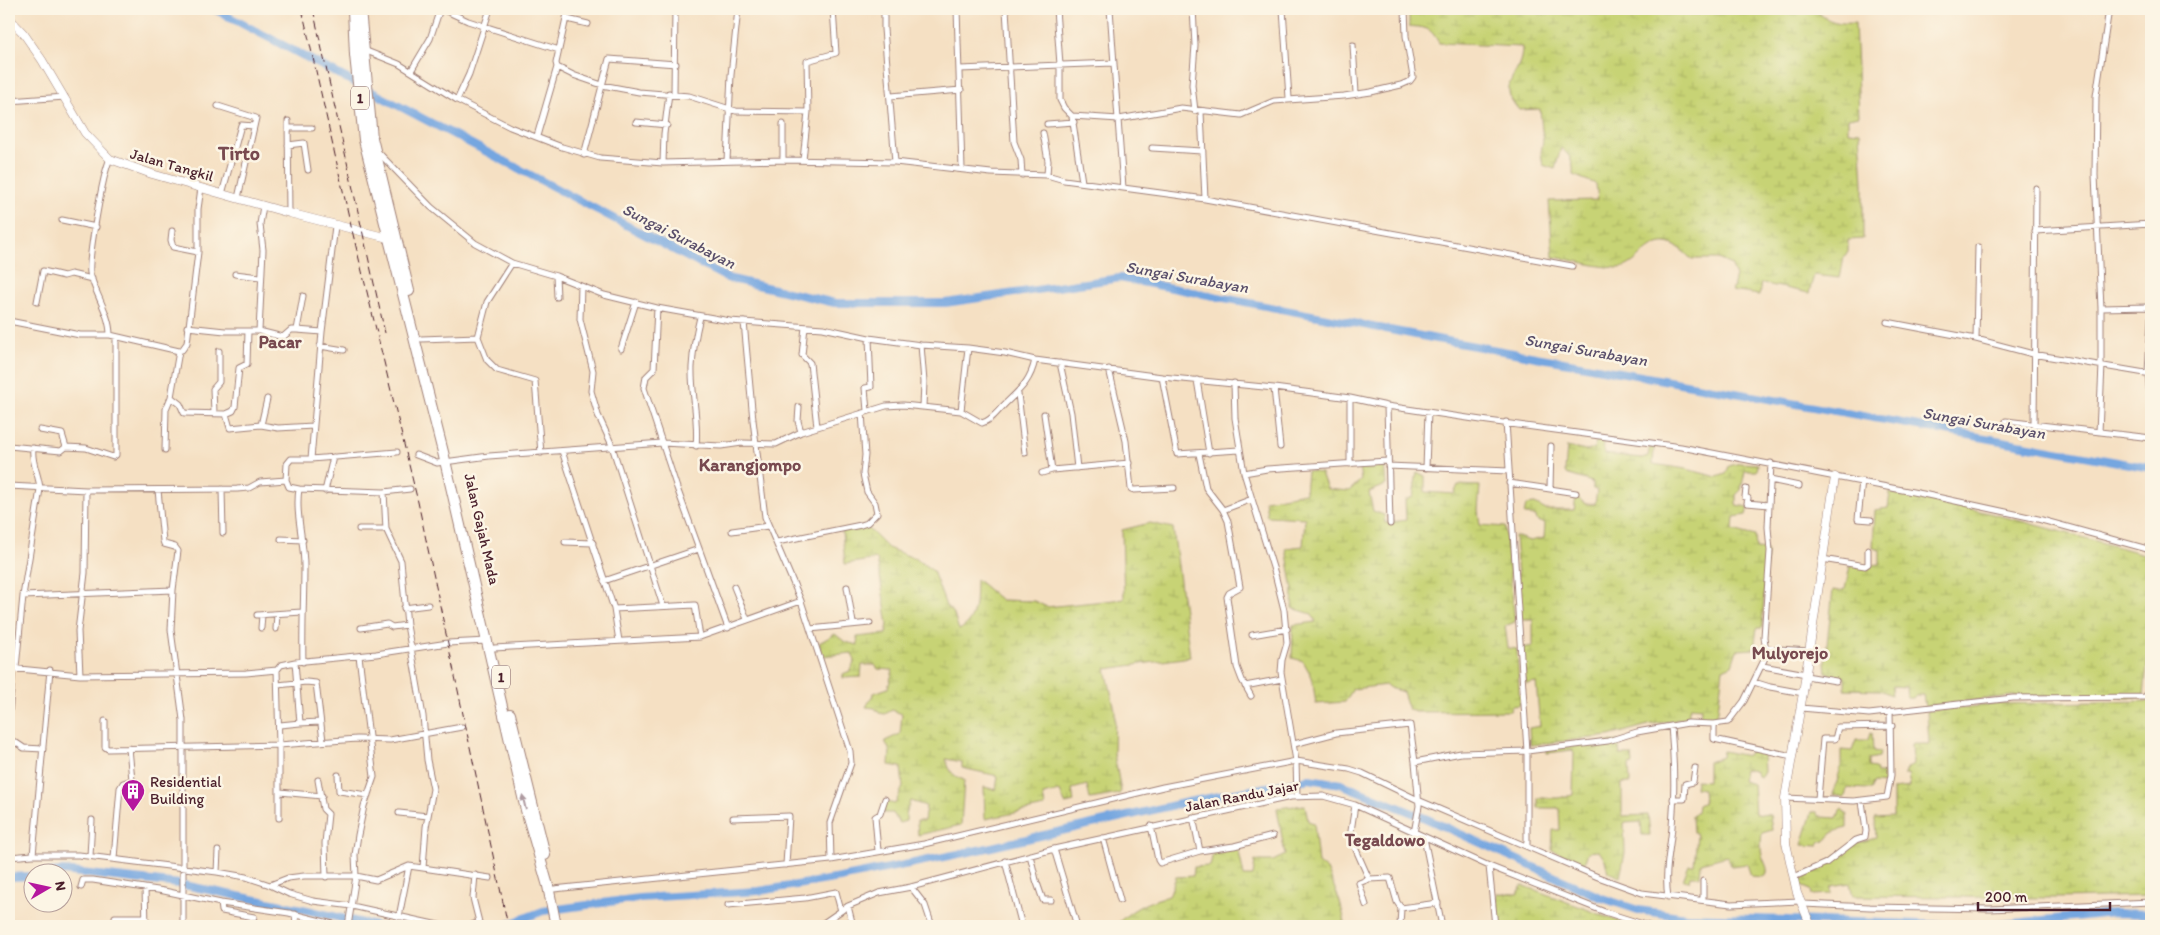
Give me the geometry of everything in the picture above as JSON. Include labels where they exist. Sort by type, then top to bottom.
[{"type":"highway","name":"1","points":[[353,9],[361,54],[370,142]]},
{"type":"highway","name":"1","points":[[360,9],[361,54]]},
{"type":"highway","name":"Jalan Gajah Mada","points":[[370,142],[392,239],[448,457]]},
{"type":"highway","name":"Jalan Gajah Mada","points":[[392,239],[421,339],[491,644],[526,810],[554,895],[558,922]]},
{"type":"street","points":[[411,71],[430,39],[441,9],[558,50]]},
{"type":"street","points":[[457,100],[469,74],[490,9]]},
{"type":"street","points":[[537,136],[557,68],[558,50],[568,9]]},
{"type":"street","points":[[663,163],[664,134],[676,64],[676,9]]},
{"type":"street","points":[[727,161],[729,107],[738,9]]},
{"type":"street","points":[[803,160],[808,112],[807,61],[836,53],[833,9]]},
{"type":"street","points":[[884,9],[895,162]]},
{"type":"street","points":[[957,9],[962,169]]},
{"type":"street","points":[[1006,9],[1014,142],[1021,160],[1022,175]]},
{"type":"street","points":[[1056,9],[1060,63],[1060,100],[1072,116],[1074,122],[1082,182]]},
{"type":"street","points":[[1110,9],[1124,188]]},
{"type":"street","points":[[1193,9],[1195,45],[1192,85],[1198,111],[1205,199]]},
{"type":"street","points":[[1283,9],[1289,98]]},
{"type":"street","points":[[1072,116],[1119,119],[1181,108],[1241,116],[1274,101],[1289,98],[1344,96],[1386,89],[1412,79],[1406,36],[1405,9]]},
{"type":"street","points":[[2099,432],[2101,308],[2097,227],[2096,96],[2109,9]]},
{"type":"street","name":"Jalan Tangkil","points":[[9,18],[24,34],[65,97],[85,133],[110,159],[152,174],[289,214],[392,239]]},
{"type":"street","points":[[566,20],[588,24]]},
{"type":"street","points":[[1353,45],[1356,94]]},
{"type":"street","points":[[361,54],[387,58],[457,100],[510,127],[584,155],[600,158],[663,163],[784,160],[895,162],[1022,175],[1047,175],[1082,182],[1205,199],[1572,266]]},
{"type":"street","points":[[584,155],[610,58],[676,64]]},
{"type":"street","points":[[960,69],[1010,65],[1113,62]]},
{"type":"street","points":[[557,68],[573,76],[602,85],[640,92],[672,93],[736,110],[808,112]]},
{"type":"street","points":[[891,96],[961,90]]},
{"type":"street","points":[[9,101],[65,97]]},
{"type":"street","points":[[218,106],[256,117],[238,198]]},
{"type":"street","points":[[288,121],[289,214]]},
{"type":"street","points":[[636,122],[667,125]]},
{"type":"street","points":[[1047,124],[1074,122]]},
{"type":"street","points":[[222,194],[241,124],[254,126]]},
{"type":"street","points":[[784,124],[784,160]]},
{"type":"street","points":[[288,128],[312,128]]},
{"type":"street","points":[[1043,133],[1048,161],[1047,175]]},
{"type":"street","points":[[236,141],[249,145]]},
{"type":"street","points":[[370,142],[431,207],[475,243],[512,263],[556,276],[604,295],[657,308],[700,317],[805,327],[921,345],[1006,353],[1036,360],[1109,369],[1163,379],[1274,389],[1506,424],[1681,447],[1862,481],[2038,519],[2151,550]]},
{"type":"street","points":[[288,145],[304,143],[308,170]]},
{"type":"street","points":[[1152,148],[1202,151]]},
{"type":"street","points":[[9,446],[61,451],[66,447],[86,448],[113,457],[118,453],[113,336],[90,271],[105,168],[110,159]]},
{"type":"street","points":[[165,450],[166,409],[171,397],[179,351],[186,345],[198,252],[198,209],[201,188]]},
{"type":"street","points":[[2034,425],[2033,354],[2036,188]]},
{"type":"street","points":[[259,331],[260,277],[263,250],[260,224],[263,206]]},
{"type":"street","points":[[62,220],[96,226]]},
{"type":"street","points":[[2035,231],[2151,224]]},
{"type":"street","points":[[311,456],[320,346],[335,226]]},
{"type":"street","points":[[172,231],[171,240],[173,247],[198,252]]},
{"type":"street","points":[[1976,339],[1978,247]]},
{"type":"street","points":[[512,263],[487,302],[478,337],[487,360],[497,370],[532,378],[535,381],[541,450]]},
{"type":"street","points":[[37,302],[43,271],[64,276],[72,274],[92,279]]},
{"type":"street","points":[[235,274],[260,277]]},
{"type":"street","points":[[556,276],[557,298]]},
{"type":"street","points":[[581,286],[580,319],[593,371],[591,391],[598,415],[610,443],[663,606]]},
{"type":"street","points":[[297,330],[303,296]]},
{"type":"street","points":[[621,349],[636,302]]},
{"type":"street","points":[[2101,308],[2150,307],[2151,309]]},
{"type":"street","points":[[657,308],[654,369],[646,376],[644,388],[728,628]]},
{"type":"street","points":[[696,443],[692,368],[700,317]]},
{"type":"street","points":[[2151,318],[2151,409]]},
{"type":"street","points":[[9,328],[9,321],[80,335],[113,336],[179,351]]},
{"type":"street","points":[[744,322],[753,420],[765,517],[801,601],[851,756],[846,781],[830,823],[831,860]]},
{"type":"street","points":[[1887,322],[1976,339],[2033,354],[2150,374]]},
{"type":"street","points":[[188,327],[259,331],[283,337],[291,330],[322,332]]},
{"type":"street","points":[[805,327],[802,355],[809,361],[817,427]]},
{"type":"street","points":[[171,397],[180,404],[184,413],[214,412],[226,414],[235,407],[239,368],[247,364],[248,331]]},
{"type":"street","points":[[421,339],[478,337]]},
{"type":"street","points":[[777,542],[861,525],[867,523],[877,513],[875,503],[867,492],[863,474],[865,455],[863,414],[865,388],[871,387],[869,338]]},
{"type":"street","points":[[921,345],[924,382],[923,407]]},
{"type":"street","points":[[320,346],[344,350]]},
{"type":"street","points":[[961,411],[968,348]]},
{"type":"street","points":[[214,412],[213,389],[219,382],[219,351]]},
{"type":"street","points":[[416,456],[437,463],[448,457],[489,456],[541,450],[562,451],[610,443],[661,441],[721,446],[757,443],[776,444],[801,432],[886,406],[961,411],[977,422],[986,422],[1018,394],[1028,381],[1036,360]]},
{"type":"street","points":[[1060,362],[1071,417],[1076,468]]},
{"type":"street","points":[[1109,369],[1126,441],[1131,487],[1133,490],[1174,488]]},
{"type":"street","points":[[1163,379],[1177,454],[1239,450]]},
{"type":"street","points":[[1197,382],[1209,453]]},
{"type":"street","points":[[1234,385],[1239,450],[1244,473],[1275,574],[1287,629],[1287,648],[1282,664],[1282,679],[1294,744],[1297,794]]},
{"type":"street","points":[[1274,389],[1280,446]]},
{"type":"street","points":[[1018,394],[1024,453]]},
{"type":"street","points":[[261,425],[267,399]]},
{"type":"street","points":[[1350,400],[1350,464]]},
{"type":"street","points":[[1387,406],[1390,524]]},
{"type":"street","points":[[799,407],[798,421],[801,432]]},
{"type":"street","points":[[1426,468],[1428,412]]},
{"type":"street","points":[[226,414],[230,428],[261,425],[271,428],[313,426]]},
{"type":"street","points":[[1044,414],[1052,470]]},
{"type":"street","points":[[2006,421],[2151,438]]},
{"type":"street","points":[[1506,424],[1527,751],[1527,846]]},
{"type":"street","points":[[40,430],[62,434],[66,447]]},
{"type":"street","points":[[1550,488],[1551,446]]},
{"type":"street","points":[[9,714],[13,668],[40,489],[39,477],[32,460],[33,448]]},
{"type":"street","points":[[562,451],[614,609],[619,641]]},
{"type":"street","points":[[397,452],[291,458],[287,464],[286,480],[289,487],[325,491],[384,492],[410,489]]},
{"type":"street","points":[[1199,454],[1206,488],[1223,510],[1228,522],[1240,587],[1229,593],[1227,597],[1237,667],[1251,696]]},
{"type":"street","points":[[325,491],[333,457]]},
{"type":"street","points":[[1042,474],[1052,470],[1129,463]]},
{"type":"street","points":[[1244,473],[1267,469],[1388,463],[1426,468],[1509,471]]},
{"type":"street","points":[[1415,762],[1461,753],[1527,751],[1608,741],[1633,733],[1688,722],[1714,724],[1728,722],[1754,682],[1768,653],[1764,637],[1770,551],[1768,527],[1771,464]]},
{"type":"street","points":[[1811,926],[1802,904],[1786,844],[1785,798],[1801,708],[1835,476]]},
{"type":"street","points":[[9,486],[86,490],[246,489],[260,482],[286,480]]},
{"type":"street","points":[[1770,480],[1799,486]]},
{"type":"street","points":[[1862,481],[1858,519],[1871,520]]},
{"type":"street","points":[[1509,483],[1576,493]]},
{"type":"street","points":[[222,489],[223,533]]},
{"type":"street","points":[[299,489],[298,513],[303,540],[303,662]]},
{"type":"street","points":[[1746,489],[1745,497],[1748,498],[1747,503],[1769,505]]},
{"type":"street","points":[[80,675],[78,639],[85,573],[86,490]]},
{"type":"street","points":[[158,490],[164,543],[175,547],[178,551],[173,590],[171,634],[177,673],[184,747],[183,926]]},
{"type":"street","points":[[384,492],[386,529],[401,561],[406,625],[425,734],[432,789],[423,868]]},
{"type":"street","points":[[1223,510],[1252,499]]},
{"type":"street","points":[[732,531],[768,526]]},
{"type":"street","points":[[360,529],[386,529]]},
{"type":"street","points":[[281,539],[303,540]]},
{"type":"street","points":[[565,542],[593,544]]},
{"type":"street","points":[[604,581],[699,549]]},
{"type":"street","points":[[1822,559],[1865,566],[1868,564],[1868,550]]},
{"type":"street","points":[[734,587],[746,619]]},
{"type":"street","points":[[847,587],[852,623]]},
{"type":"street","points":[[23,596],[173,590]]},
{"type":"street","points":[[279,818],[280,725],[277,670],[281,665],[411,650],[448,643],[491,644],[619,641],[700,637],[728,628],[746,619],[801,601]]},
{"type":"street","points":[[404,608],[428,605]]},
{"type":"street","points":[[614,609],[695,605],[700,637]]},
{"type":"street","points":[[261,628],[259,615],[302,612]]},
{"type":"street","points":[[276,629],[277,614]]},
{"type":"street","points":[[810,628],[870,623]]},
{"type":"street","points":[[361,628],[387,624],[392,627],[406,625]]},
{"type":"street","points":[[1252,636],[1287,629]]},
{"type":"street","points":[[1766,648],[1809,651]]},
{"type":"street","points":[[348,926],[356,876],[355,855],[358,835],[374,777],[359,656]]},
{"type":"street","points":[[295,662],[300,724]]},
{"type":"street","points":[[1762,666],[1836,681]]},
{"type":"street","points":[[13,668],[50,670],[80,675],[246,673],[277,670]]},
{"type":"street","points":[[33,855],[50,670]]},
{"type":"street","points":[[1801,708],[1869,714],[2013,698],[2145,697],[2149,692],[2151,670]]},
{"type":"street","points":[[1246,686],[1282,679]]},
{"type":"street","points":[[1754,682],[1803,693]]},
{"type":"street","points":[[278,686],[316,683],[322,741]]},
{"type":"street","points":[[1785,798],[1862,801],[1885,798],[1889,795],[1892,726],[1890,711]]},
{"type":"street","points":[[105,721],[105,747],[108,748],[279,745],[322,741],[390,740],[462,727]]},
{"type":"street","points":[[280,725],[320,722]]},
{"type":"street","points":[[1294,744],[1336,733],[1410,724],[1419,806],[1414,833]]},
{"type":"street","points":[[1714,724],[1714,739],[1792,756]]},
{"type":"street","points":[[1668,897],[1666,866],[1673,800],[1671,726]]},
{"type":"street","points":[[1818,799],[1823,739],[1835,738],[1838,726],[1892,726]]},
{"type":"street","points":[[9,741],[15,742],[24,748],[43,749]]},
{"type":"street","points":[[114,858],[120,788],[123,783],[132,780],[129,748]]},
{"type":"street","points":[[554,895],[831,860],[877,847],[924,844],[1163,787],[1296,764],[1334,766],[1362,773],[1418,800],[1617,885],[1642,893],[1731,904],[1802,904],[1870,907],[1990,909],[2151,902]]},
{"type":"street","points":[[1673,800],[1685,798],[1685,784],[1693,782],[1694,768]]},
{"type":"street","points":[[338,775],[340,792],[368,795]]},
{"type":"street","points":[[318,780],[324,809],[328,814],[325,844],[326,877]]},
{"type":"street","points":[[280,792],[322,796]]},
{"type":"street","name":"Jalan Randu Jajar","points":[[819,926],[848,906],[879,893],[1006,865],[1297,794],[1322,796],[1355,805],[1489,866],[1604,912],[1649,926]]},
{"type":"street","points":[[877,847],[875,816],[880,814],[885,799]]},
{"type":"street","points":[[1794,877],[1826,863],[1856,840],[1865,837],[1862,801]]},
{"type":"street","points":[[1355,805],[1351,831],[1353,843],[1369,879]]},
{"type":"street","points":[[399,813],[428,816]]},
{"type":"street","points":[[733,818],[789,816],[786,866]]},
{"type":"street","points":[[90,856],[92,820]]},
{"type":"street","points":[[1193,820],[1200,852]]},
{"type":"street","points":[[1152,830],[1160,863],[1273,836]]},
{"type":"street","points":[[1424,838],[1442,926],[1482,923]]},
{"type":"street","points":[[1104,841],[1120,900]]},
{"type":"street","points":[[217,872],[218,851]]},
{"type":"street","points":[[1055,852],[1077,926]]},
{"type":"street","points":[[9,858],[33,855],[90,856],[182,866],[246,877],[289,894],[313,901],[352,906],[443,926]]},
{"type":"street","points":[[1031,858],[1043,901],[1051,900]]},
{"type":"street","points":[[1006,865],[1022,926]]},
{"type":"street","points":[[400,917],[409,866]]},
{"type":"street","points":[[270,885],[300,876],[356,876],[376,880],[409,866],[490,878]]},
{"type":"street","points":[[1489,866],[1495,926]]},
{"type":"street","points":[[469,926],[479,922],[473,898],[475,875]]},
{"type":"street","points":[[1366,905],[1359,883],[1369,879],[1389,877],[1397,902],[1401,908],[1400,926]]},
{"type":"street","points":[[82,887],[84,880],[182,893],[221,903],[295,914],[341,926]]},
{"type":"street","points":[[1703,881],[1703,900]]},
{"type":"street","points":[[911,887],[925,904],[932,926]]},
{"type":"street","points":[[145,888],[146,926]]},
{"type":"street","points":[[728,905],[806,898],[836,892],[841,911]]},
{"type":"street","points":[[221,903],[222,911],[254,917]]},
{"type":"street","points":[[1401,908],[1438,903]]},
{"type":"street","points":[[848,906],[853,926]]},
{"type":"street","points":[[295,914],[296,926]]},
{"type":"street","points":[[115,926],[116,917],[145,917]]},
{"type":"street","points":[[1823,926],[1833,926]]},
{"type":"green space","points":[[1409,9],[1815,9],[1824,17],[1833,21],[1855,23],[1859,116],[1848,118],[1848,131],[1860,132],[1863,184],[1863,239],[1848,240],[1848,251],[1844,257],[1840,278],[1814,275],[1809,293],[1761,283],[1759,295],[1732,291],[1736,276],[1731,265],[1718,259],[1691,259],[1678,248],[1667,243],[1658,244],[1650,248],[1627,266],[1618,268],[1553,257],[1549,201],[1598,200],[1596,184],[1573,175],[1571,160],[1561,148],[1555,169],[1543,165],[1540,109],[1519,110],[1509,93],[1509,86],[1521,57],[1522,47],[1439,43],[1427,29],[1409,26]]},
{"type":"green space","points":[[1597,438],[1603,440],[1604,454],[1642,458],[1648,456],[1650,446],[1654,448],[1653,464],[1686,469],[1717,477],[1726,474],[1729,466],[1740,463],[1758,464],[1757,471],[1745,471],[1741,490],[1736,495],[1736,505],[1748,507],[1746,515],[1734,517],[1733,530],[1755,536],[1756,549],[1767,550],[1762,628],[1757,628],[1754,649],[1737,650],[1732,665],[1723,669],[1717,718],[1700,718],[1701,708],[1690,707],[1687,718],[1648,725],[1609,736],[1530,745],[1529,728],[1540,726],[1536,682],[1526,684],[1522,648],[1533,646],[1533,619],[1521,619],[1515,536],[1530,541],[1544,538],[1545,524],[1537,521],[1536,516],[1524,515],[1526,505],[1535,504],[1546,510],[1574,510],[1576,497],[1586,504],[1595,504],[1597,490],[1593,489],[1592,482],[1566,474],[1565,471],[1567,447],[1586,451],[1594,449]]},
{"type":"green space","points":[[1384,464],[1386,485],[1369,492],[1373,511],[1384,515],[1385,523],[1406,520],[1405,500],[1413,497],[1417,472],[1425,476],[1425,492],[1454,494],[1458,485],[1480,486],[1478,510],[1480,525],[1505,527],[1515,622],[1505,626],[1508,648],[1517,649],[1520,705],[1512,706],[1510,711],[1416,712],[1409,710],[1403,692],[1386,685],[1353,689],[1345,702],[1316,704],[1312,677],[1303,661],[1292,658],[1293,625],[1316,622],[1312,614],[1292,608],[1293,590],[1286,548],[1303,546],[1305,518],[1267,516],[1265,500],[1305,493],[1307,471],[1321,473],[1327,489],[1349,491],[1361,480],[1359,465]]},
{"type":"green space","points":[[1890,493],[1989,513],[2151,556],[2151,617],[2147,633],[2150,640],[2144,694],[2142,697],[2012,696],[1925,706],[1923,695],[1907,698],[1906,687],[1893,686],[1891,695],[1880,690],[1845,689],[1845,677],[1831,675],[1826,672],[1825,662],[1833,590],[1845,589],[1850,566],[1862,567],[1880,564],[1880,550],[1873,548],[1875,510],[1888,508]]},
{"type":"green space","points":[[1150,523],[1173,528],[1190,657],[1106,669],[1115,711],[1114,754],[1121,791],[1119,794],[1090,799],[1087,785],[1072,789],[1074,802],[1065,804],[1060,791],[1043,795],[1045,807],[985,819],[984,787],[996,790],[998,776],[962,768],[962,762],[946,759],[952,772],[964,780],[961,825],[918,835],[917,821],[924,821],[926,806],[910,801],[906,821],[899,823],[893,813],[882,813],[886,802],[895,804],[903,787],[901,767],[889,765],[890,751],[885,741],[900,734],[902,714],[892,710],[885,714],[879,713],[875,708],[866,707],[874,693],[888,688],[893,670],[878,669],[875,665],[862,665],[861,677],[843,678],[843,674],[850,671],[855,661],[852,653],[822,656],[819,643],[835,634],[845,642],[858,645],[857,637],[886,634],[888,624],[877,559],[845,564],[842,531],[862,527],[868,528],[888,548],[916,559],[933,571],[946,606],[953,612],[959,630],[970,620],[974,608],[976,579],[1001,600],[1034,601],[1047,607],[1124,599],[1122,530]]},
{"type":"green space","points":[[2151,697],[2151,896],[2056,898],[1853,896],[1850,883],[1831,886],[1831,894],[1812,895],[1811,890],[1801,886],[1801,878],[1817,871],[1853,844],[1876,838],[1875,818],[1893,817],[1893,789],[1910,787],[1908,775],[1904,775],[1908,768],[1913,765],[1912,744],[1929,744],[1927,711],[2001,704],[2150,701]]},
{"type":"green space","points":[[1870,732],[1872,733],[1873,751],[1880,752],[1879,757],[1869,759],[1869,767],[1875,768],[1876,773],[1888,773],[1887,784],[1873,783],[1871,789],[1847,788],[1845,797],[1833,795],[1841,767],[1841,750],[1852,751],[1856,740],[1868,740]]},
{"type":"green space","points":[[1618,741],[1620,755],[1632,755],[1633,764],[1629,765],[1630,783],[1622,783],[1622,816],[1648,815],[1650,835],[1642,835],[1641,822],[1624,823],[1625,853],[1620,877],[1608,872],[1605,860],[1599,851],[1588,852],[1584,864],[1552,850],[1553,830],[1560,830],[1559,808],[1538,808],[1538,798],[1558,798],[1573,795],[1574,752],[1572,750],[1547,753],[1547,749]]},
{"type":"green space","points":[[1750,750],[1763,754],[1764,772],[1761,777],[1755,771],[1744,769],[1742,781],[1753,784],[1755,814],[1770,815],[1772,830],[1762,833],[1761,842],[1761,852],[1767,867],[1767,874],[1763,877],[1751,876],[1747,864],[1731,866],[1727,856],[1701,863],[1700,876],[1690,876],[1689,881],[1683,880],[1689,865],[1694,865],[1697,835],[1693,832],[1692,816],[1697,812],[1698,805],[1704,802],[1703,789],[1695,788],[1696,780],[1708,781],[1708,762],[1722,757],[1723,751],[1747,756]]},
{"type":"green space","points":[[1305,805],[1308,821],[1314,823],[1318,863],[1328,871],[1340,902],[1346,926],[1115,926],[1139,907],[1169,896],[1176,877],[1193,876],[1194,867],[1210,866],[1213,853],[1238,847],[1244,876],[1253,876],[1255,861],[1273,861],[1285,855],[1277,808]]},
{"type":"green space","points":[[1842,809],[1847,815],[1847,828],[1832,833],[1826,841],[1820,842],[1819,846],[1802,845],[1812,812],[1817,812],[1820,817],[1837,818]]},
{"type":"green space","points":[[1522,885],[1623,923],[1625,926],[1499,926],[1497,893],[1518,894]]},
{"type":"waterway","name":"Sungai Surabayan","points":[[214,9],[727,278],[835,303],[945,303],[1120,278],[1447,341],[2151,468]]},
{"type":"waterway","points":[[504,926],[543,911],[639,898],[759,891],[840,878],[983,849],[1188,802],[1309,779],[1341,784],[1425,818],[1602,898],[1638,910],[1686,917],[1984,926],[2114,913],[2151,914]]},
{"type":"waterway","points":[[72,872],[179,884],[376,926]]},
{"type":"waterway","points":[[9,877],[22,876]]},
{"type":"railway","points":[[302,9],[351,226],[418,502],[508,926]]},
{"type":"railway","points":[[313,9],[385,333]]},
{"type":"place","name":"Residential Building","points":[[133,812]]},
{"type":"district","name":"Tirto","points":[[239,153]]},
{"type":"district","name":"Pacar","points":[[280,342]]},
{"type":"district","name":"Karangjompo","points":[[750,465]]},
{"type":"district","name":"Mulyorejo","points":[[1790,653]]},
{"type":"district","name":"Tegaldowo","points":[[1385,840]]}]
